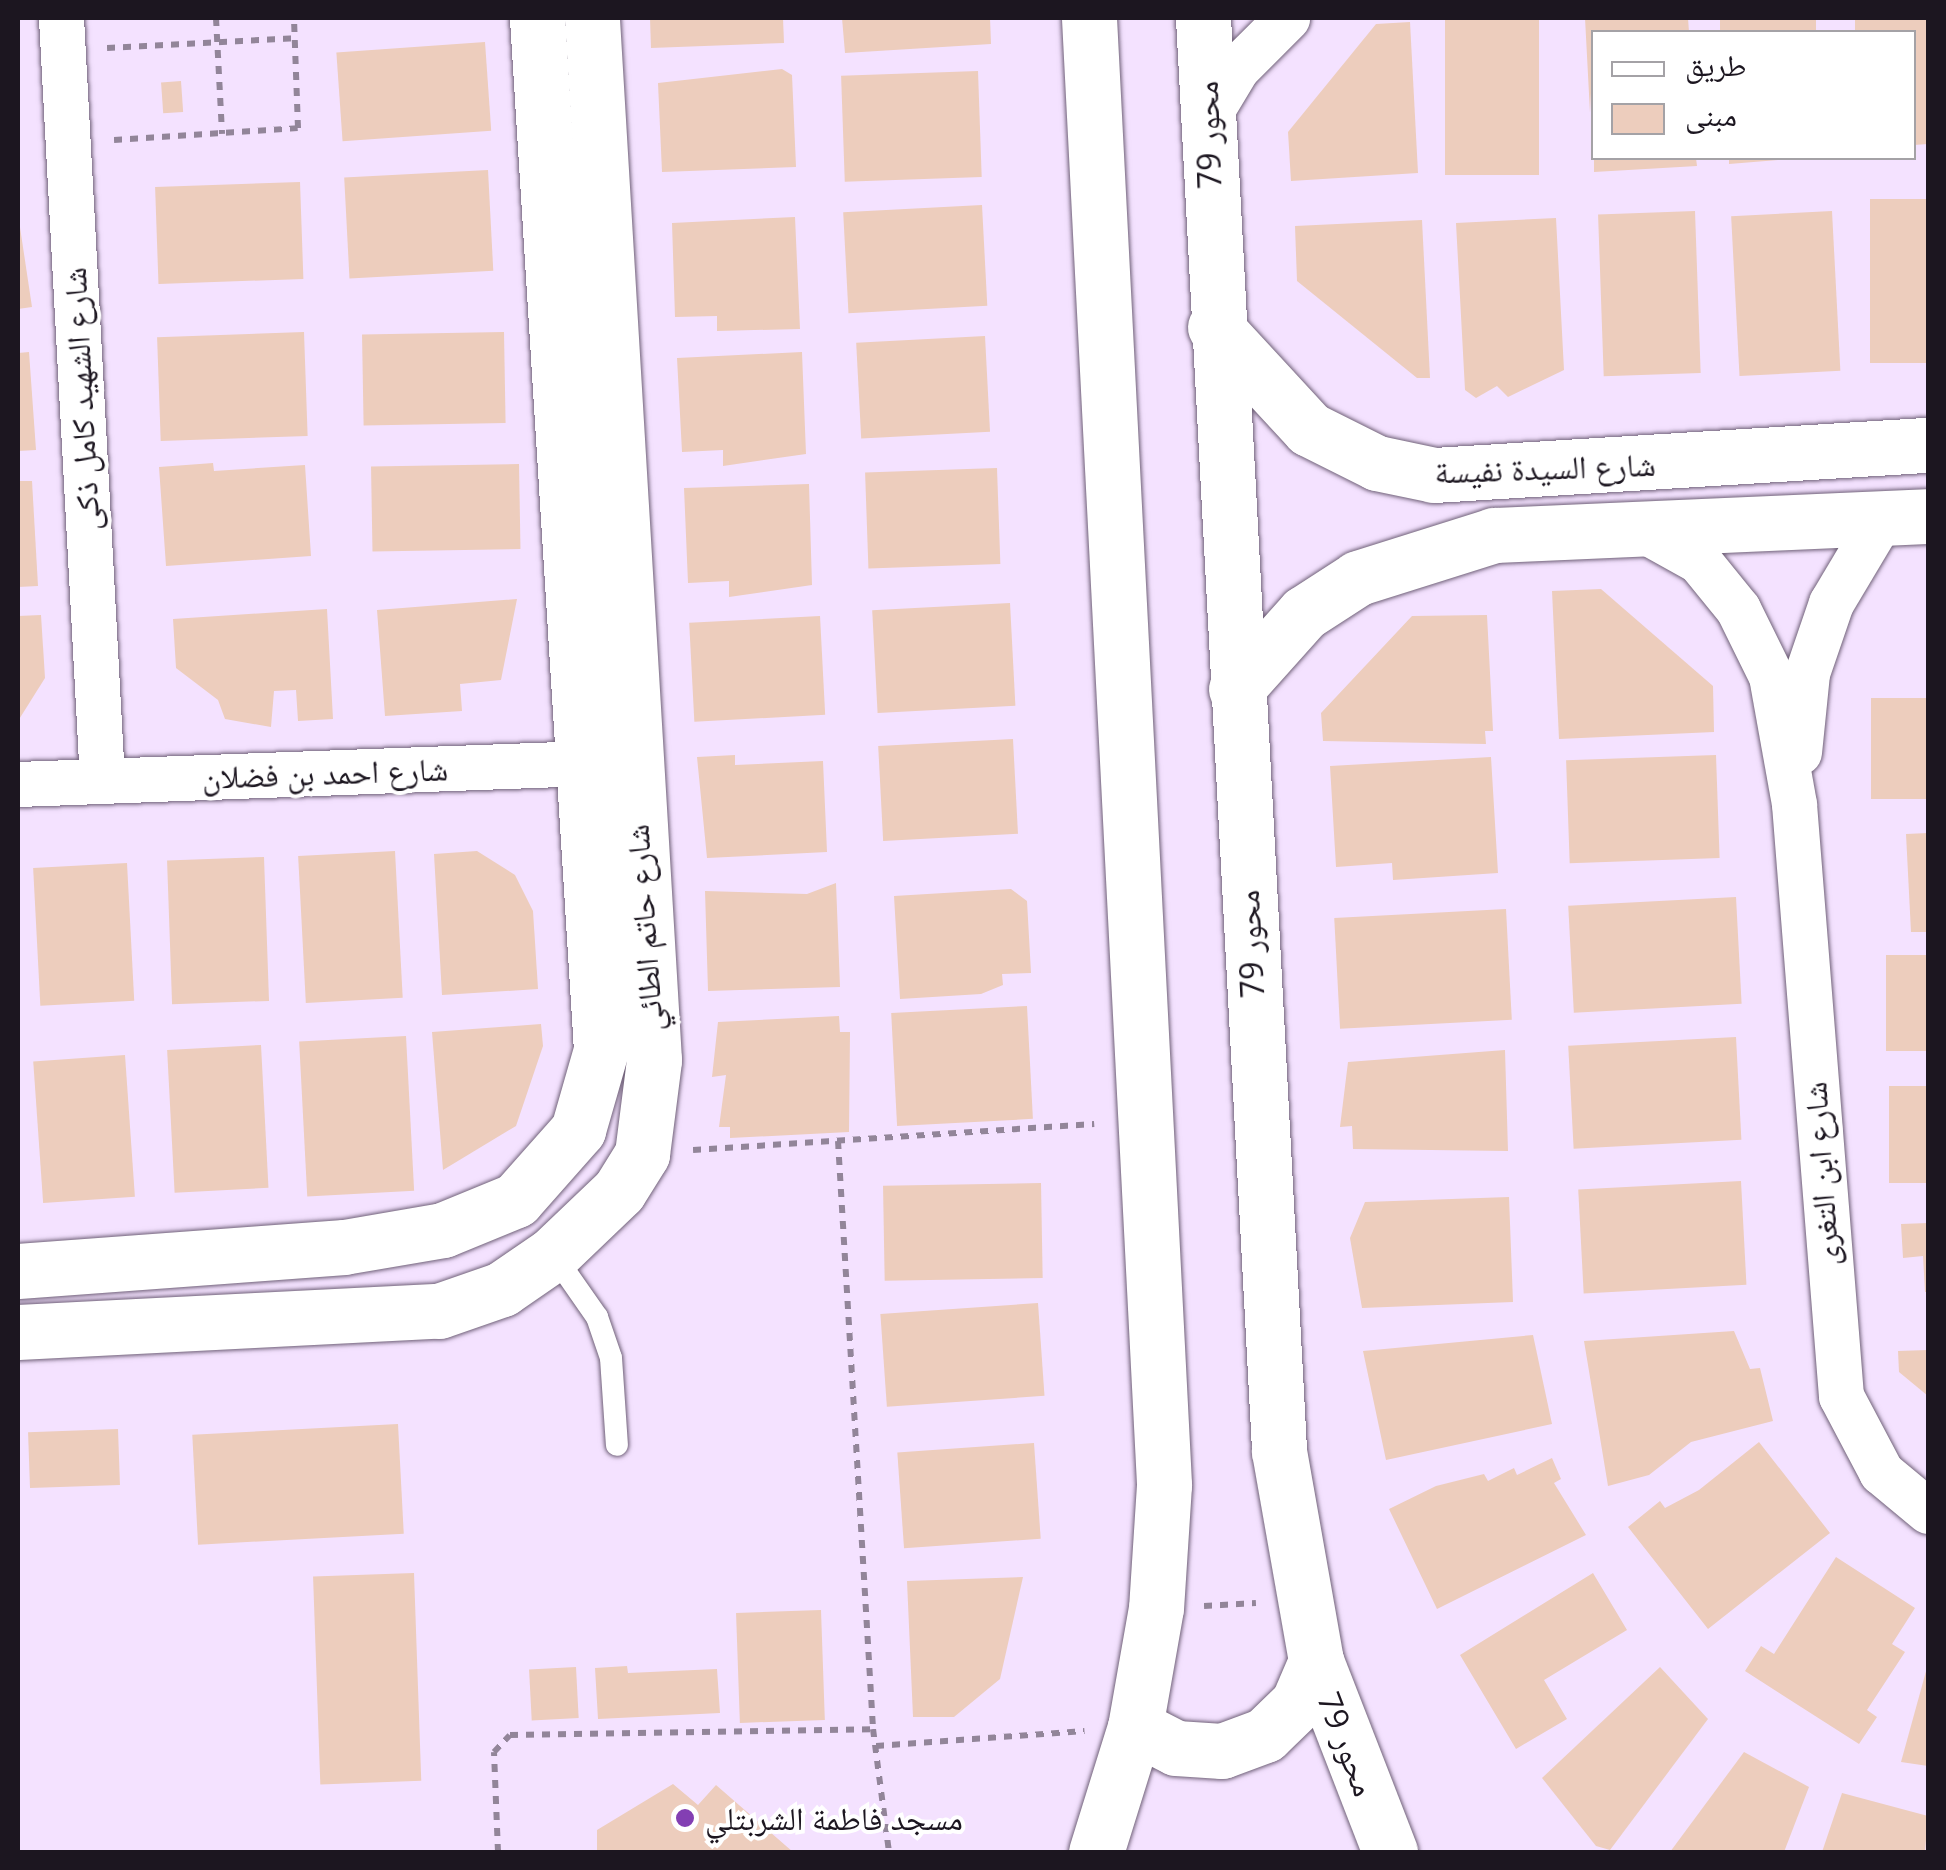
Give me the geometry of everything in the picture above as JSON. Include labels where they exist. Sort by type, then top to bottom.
[{"type":"street","name":"شارع حاتم الطائي","points":[[18,1332],[439,1311],[502,1288],[553,1254],[619,1190],[642,1154],[654,1060],[608,762],[536,18]]},
{"type":"street","name":"شارع حاتم الطائي","points":[[18,1271],[344,1247],[443,1230],[516,1200],[578,1130],[601,1050],[608,762],[592,18]]},
{"type":"street","points":[[1089,18],[1162,1422],[1156,1608],[1135,1727],[1096,1852]]},
{"type":"street","name":"محور 79","points":[[1203,18],[1215,327],[1280,1451],[1302,1601],[1316,1660],[1390,1852]]},
{"type":"street","points":[[1207,118],[1237,68],[1287,18]]},
{"type":"street","name":"شارع الشهيد كامل ذكى","points":[[62,34],[102,781]]},
{"type":"street","name":"شارع السيدة نفيسة","points":[[1215,327],[1270,393],[1342,448],[1434,475],[1491,476],[1928,445]]},
{"type":"street","points":[[1491,476],[1494,535]]},
{"type":"street","name":"شارع السيدة نفيسة","points":[[1236,690],[1304,613],[1358,578],[1494,535],[1905,518]]},
{"type":"street","name":"شارع ابن التغرى","points":[[1794,804],[1807,673],[1831,603],[1905,518]]},
{"type":"street","name":"شارع ابن التغرى","points":[[1638,527],[1699,560],[1738,610],[1771,676],[1794,804],[1841,1396],[1881,1472],[1928,1512]]},
{"type":"street","name":"شارع احمد بن فضلان","points":[[18,784],[608,762]]},
{"type":"street","points":[[1135,1727],[1176,1748],[1222,1752],[1265,1735],[1287,1714],[1316,1660]]},
{"type":"lane","points":[[553,1254],[597,1317],[611,1358],[617,1445]]},
{"type":"path","points":[[216,18],[222,134]]},
{"type":"path","points":[[68,143],[298,128],[294,18]]},
{"type":"path","points":[[62,34],[217,42],[295,38]]},
{"type":"path","points":[[642,1154],[1148,1120]]},
{"type":"path","points":[[838,1142],[873,1730],[889,1852]]},
{"type":"path","points":[[1156,1608],[1302,1601]]},
{"type":"path","points":[[876,1746],[1135,1727]]},
{"type":"path","points":[[498,1852],[494,1752],[510,1735],[873,1730]]},
{"type":"building","points":[[650,18],[783,18],[784,43],[651,48]]},
{"type":"building","points":[[842,18],[990,18],[991,44],[845,53]]},
{"type":"building","points":[[1445,18],[1539,18],[1539,175],[1445,175]]},
{"type":"building","points":[[1585,18],[1688,18],[1689,30],[1591,30],[1590,113]]},
{"type":"building","points":[[1720,18],[1816,18],[1816,30],[1720,30]]},
{"type":"building","points":[[1855,18],[1928,18],[1928,144],[1916,145],[1916,30],[1855,30]]},
{"type":"building","points":[[1410,22],[1418,173],[1291,181],[1288,132],[1376,24]]},
{"type":"building","points":[[485,42],[491,131],[343,141],[336,52]]},
{"type":"building","points":[[782,69],[792,75],[796,167],[662,172],[658,83]]},
{"type":"building","points":[[978,71],[982,177],[845,182],[841,76]]},
{"type":"building","points":[[181,81],[183,112],[163,113],[161,82]]},
{"type":"building","points":[[1594,160],[1696,160],[1697,166],[1594,172]]},
{"type":"building","points":[[1729,160],[1778,160],[1729,164]]},
{"type":"building","points":[[488,170],[493,271],[349,278],[344,178]]},
{"type":"building","points":[[300,182],[303,279],[158,284],[155,187]]},
{"type":"building","points":[[1870,199],[1928,199],[1928,363],[1870,363]]},
{"type":"building","points":[[982,205],[987,306],[848,313],[843,212]]},
{"type":"building","points":[[1695,211],[1701,373],[1604,376],[1598,214]]},
{"type":"building","points":[[1832,211],[1840,371],[1740,376],[1731,216]]},
{"type":"building","points":[[18,214],[32,307],[18,309]]},
{"type":"building","points":[[795,217],[800,329],[717,331],[717,316],[675,317],[672,223]]},
{"type":"building","points":[[1556,218],[1564,370],[1508,397],[1497,386],[1476,398],[1465,390],[1456,223]]},
{"type":"building","points":[[1422,220],[1430,378],[1417,378],[1297,281],[1295,226]]},
{"type":"building","points":[[304,332],[308,436],[161,441],[157,337]]},
{"type":"building","points":[[504,332],[506,423],[364,425],[362,334]]},
{"type":"building","points":[[985,336],[990,432],[861,439],[856,343]]},
{"type":"building","points":[[29,352],[36,450],[18,451],[18,353]]},
{"type":"building","points":[[802,352],[806,454],[723,466],[723,450],[682,452],[677,358]]},
{"type":"building","points":[[213,463],[214,471],[305,465],[311,556],[166,566],[159,467]]},
{"type":"building","points":[[519,464],[520,549],[373,552],[371,467]]},
{"type":"building","points":[[997,468],[1000,564],[868,569],[865,473]]},
{"type":"building","points":[[18,481],[32,481],[38,586],[18,587]]},
{"type":"building","points":[[809,484],[812,585],[729,597],[729,581],[688,583],[684,488]]},
{"type":"building","points":[[1601,589],[1713,686],[1714,732],[1559,739],[1552,591]]},
{"type":"building","points":[[517,599],[501,680],[460,684],[462,711],[385,716],[377,610]]},
{"type":"building","points":[[1010,603],[1015,706],[878,713],[872,610]]},
{"type":"building","points":[[327,609],[333,719],[298,721],[296,690],[274,691],[271,727],[225,719],[218,700],[176,668],[173,619]]},
{"type":"building","points":[[41,615],[45,678],[18,721],[18,616]]},
{"type":"building","points":[[1487,615],[1493,731],[1485,731],[1486,744],[1323,741],[1321,713],[1412,616]]},
{"type":"building","points":[[820,616],[825,715],[694,722],[689,623]]},
{"type":"building","points":[[1871,698],[1928,698],[1928,799],[1871,799]]},
{"type":"building","points":[[1013,739],[1018,834],[883,841],[878,746]]},
{"type":"building","points":[[735,755],[735,765],[823,761],[827,852],[707,858],[697,757]]},
{"type":"building","points":[[1716,755],[1720,858],[1570,863],[1566,760]]},
{"type":"building","points":[[1491,757],[1498,873],[1393,880],[1392,863],[1336,867],[1330,766]]},
{"type":"building","points":[[1928,833],[1928,932],[1911,932],[1906,834]]},
{"type":"building","points":[[395,851],[403,998],[306,1003],[298,856]]},
{"type":"building","points":[[477,851],[515,875],[533,911],[538,989],[442,995],[434,854]]},
{"type":"building","points":[[264,857],[269,1001],[172,1004],[167,860]]},
{"type":"building","points":[[127,863],[134,1001],[40,1006],[33,868]]},
{"type":"building","points":[[836,883],[840,987],[708,991],[705,891],[807,894]]},
{"type":"building","points":[[1011,889],[1027,901],[1031,973],[1002,974],[1003,985],[981,994],[900,999],[894,896]]},
{"type":"building","points":[[1736,897],[1742,1004],[1574,1013],[1568,906]]},
{"type":"building","points":[[1506,909],[1512,1020],[1340,1029],[1334,918]]},
{"type":"building","points":[[1886,955],[1928,955],[1928,1051],[1886,1051]]},
{"type":"building","points":[[1027,1006],[1033,1119],[897,1126],[891,1013]]},
{"type":"building","points":[[839,1016],[840,1032],[850,1032],[849,1132],[730,1138],[730,1127],[719,1127],[726,1075],[712,1077],[718,1022]]},
{"type":"building","points":[[541,1024],[543,1046],[516,1126],[443,1170],[432,1032]]},
{"type":"building","points":[[406,1036],[414,1191],[307,1196],[299,1042]]},
{"type":"building","points":[[1736,1037],[1741,1140],[1574,1149],[1568,1046]]},
{"type":"building","points":[[261,1045],[268,1188],[175,1193],[167,1050]]},
{"type":"building","points":[[1505,1050],[1508,1151],[1353,1149],[1352,1126],[1340,1127],[1348,1062]]},
{"type":"building","points":[[125,1055],[135,1197],[43,1203],[33,1061]]},
{"type":"building","points":[[1889,1086],[1928,1086],[1928,1183],[1889,1183]]},
{"type":"building","points":[[1741,1181],[1746,1285],[1584,1293],[1578,1190]]},
{"type":"building","points":[[1041,1183],[1043,1278],[885,1281],[883,1186]]},
{"type":"building","points":[[1509,1197],[1513,1302],[1362,1308],[1350,1238],[1365,1202]]},
{"type":"building","points":[[1928,1223],[1925,1292],[1923,1256],[1903,1258],[1901,1224]]},
{"type":"building","points":[[1038,1303],[1044,1396],[887,1407],[880,1314]]},
{"type":"building","points":[[1734,1331],[1750,1369],[1760,1368],[1773,1421],[1691,1442],[1649,1475],[1608,1486],[1584,1341]]},
{"type":"building","points":[[1533,1335],[1552,1424],[1386,1460],[1363,1351]]},
{"type":"building","points":[[1928,1350],[1928,1396],[1899,1372],[1898,1351]]},
{"type":"building","points":[[398,1424],[404,1534],[198,1545],[192,1435]]},
{"type":"building","points":[[118,1429],[120,1485],[30,1488],[28,1432]]},
{"type":"building","points":[[1759,1442],[1830,1533],[1708,1629],[1628,1527],[1660,1501],[1665,1508],[1699,1490]]},
{"type":"building","points":[[1034,1443],[1041,1539],[904,1548],[897,1453]]},
{"type":"building","points":[[1552,1458],[1561,1479],[1554,1483],[1586,1535],[1437,1609],[1389,1509],[1436,1486],[1484,1474],[1488,1481],[1514,1468],[1517,1475]]},
{"type":"building","points":[[1836,1557],[1915,1608],[1892,1644],[1905,1652],[1867,1710],[1877,1717],[1859,1744],[1745,1671],[1761,1646],[1774,1654]]},
{"type":"building","points":[[414,1573],[421,1781],[320,1784],[313,1577]]},
{"type":"building","points":[[1593,1573],[1627,1630],[1544,1680],[1567,1719],[1516,1749],[1460,1655]]},
{"type":"building","points":[[1023,1577],[1000,1679],[954,1717],[913,1717],[907,1581]]},
{"type":"building","points":[[821,1610],[825,1720],[740,1723],[736,1613]]},
{"type":"building","points":[[1928,1664],[1928,1766],[1901,1762]]},
{"type":"building","points":[[627,1666],[628,1673],[717,1669],[720,1713],[598,1719],[595,1668]]},
{"type":"building","points":[[576,1667],[579,1718],[532,1720],[529,1669]]},
{"type":"building","points":[[1660,1667],[1708,1719],[1610,1850],[1596,1846],[1542,1778]]},
{"type":"building","points":[[1744,1752],[1809,1787],[1784,1852],[1670,1852]]},
{"type":"building","name":"مسجد فاطمة الشربتلي","points":[[673,1784],[698,1805],[716,1785],[793,1852],[597,1852],[597,1830]]},
{"type":"building","points":[[1842,1793],[1928,1816],[1925,1852],[1822,1852]]},
{"type":"place","name":"مسجد فاطمة الشربتلي","points":[[685,1818]]}]
